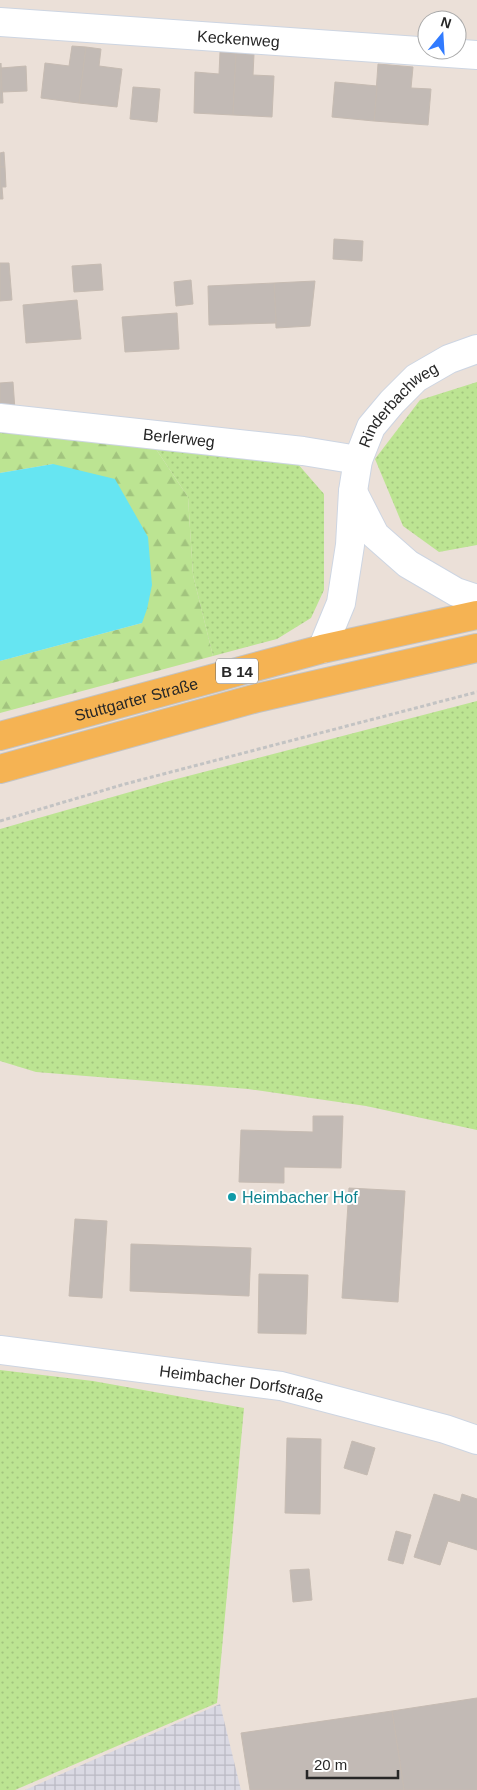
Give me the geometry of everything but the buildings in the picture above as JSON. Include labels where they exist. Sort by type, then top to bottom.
[{"type":"main road","name":"Stuttgarter Straße","points":[[0,736],[322,649],[477,615]]},
{"type":"main road","name":"Stuttgarter Straße","points":[[0,769],[257,698],[477,648]]},
{"type":"street","name":"Keckenweg","points":[[0,22],[477,55]]},
{"type":"street","name":"Rinderbachweg","points":[[322,649],[341,603],[350,545],[353,491],[358,460],[371,426],[416,378],[449,359],[477,349]]},
{"type":"street","name":"Berlerweg","points":[[0,418],[303,451],[358,460]]},
{"type":"street","points":[[353,491],[376,535],[408,564],[456,592],[477,599]]},
{"type":"street","name":"Heimbacher Dorfstraße","points":[[0,1350],[281,1386],[446,1429],[477,1440]]},
{"type":"path","points":[[0,820],[126,784],[477,692]]},
{"type":"shaded area","points":[[220,1704],[241,1790],[25,1790]]},
{"type":"green space","points":[[477,382],[477,545],[439,552],[403,526],[375,459],[420,400]]},
{"type":"green space","points":[[0,424],[156,449],[188,497],[193,575],[213,656],[0,713],[0,661],[142,623],[53,464],[0,473]]},
{"type":"green space","points":[[156,449],[238,452],[297,463],[324,494],[324,590],[311,618],[277,639],[213,656],[193,575],[188,497]]},
{"type":"green space","points":[[477,701],[477,1130],[366,1106],[248,1089],[36,1072],[0,1061],[0,829],[165,782]]},
{"type":"green space","points":[[0,1370],[93,1381],[244,1408],[217,1703],[15,1790],[0,1790]]},
{"type":"water","points":[[53,464],[115,479],[148,537],[152,585],[147,609],[142,623],[0,661],[0,473]]},
{"type":"place","name":"Heimbacher Hof","points":[[232,1197]]}]
